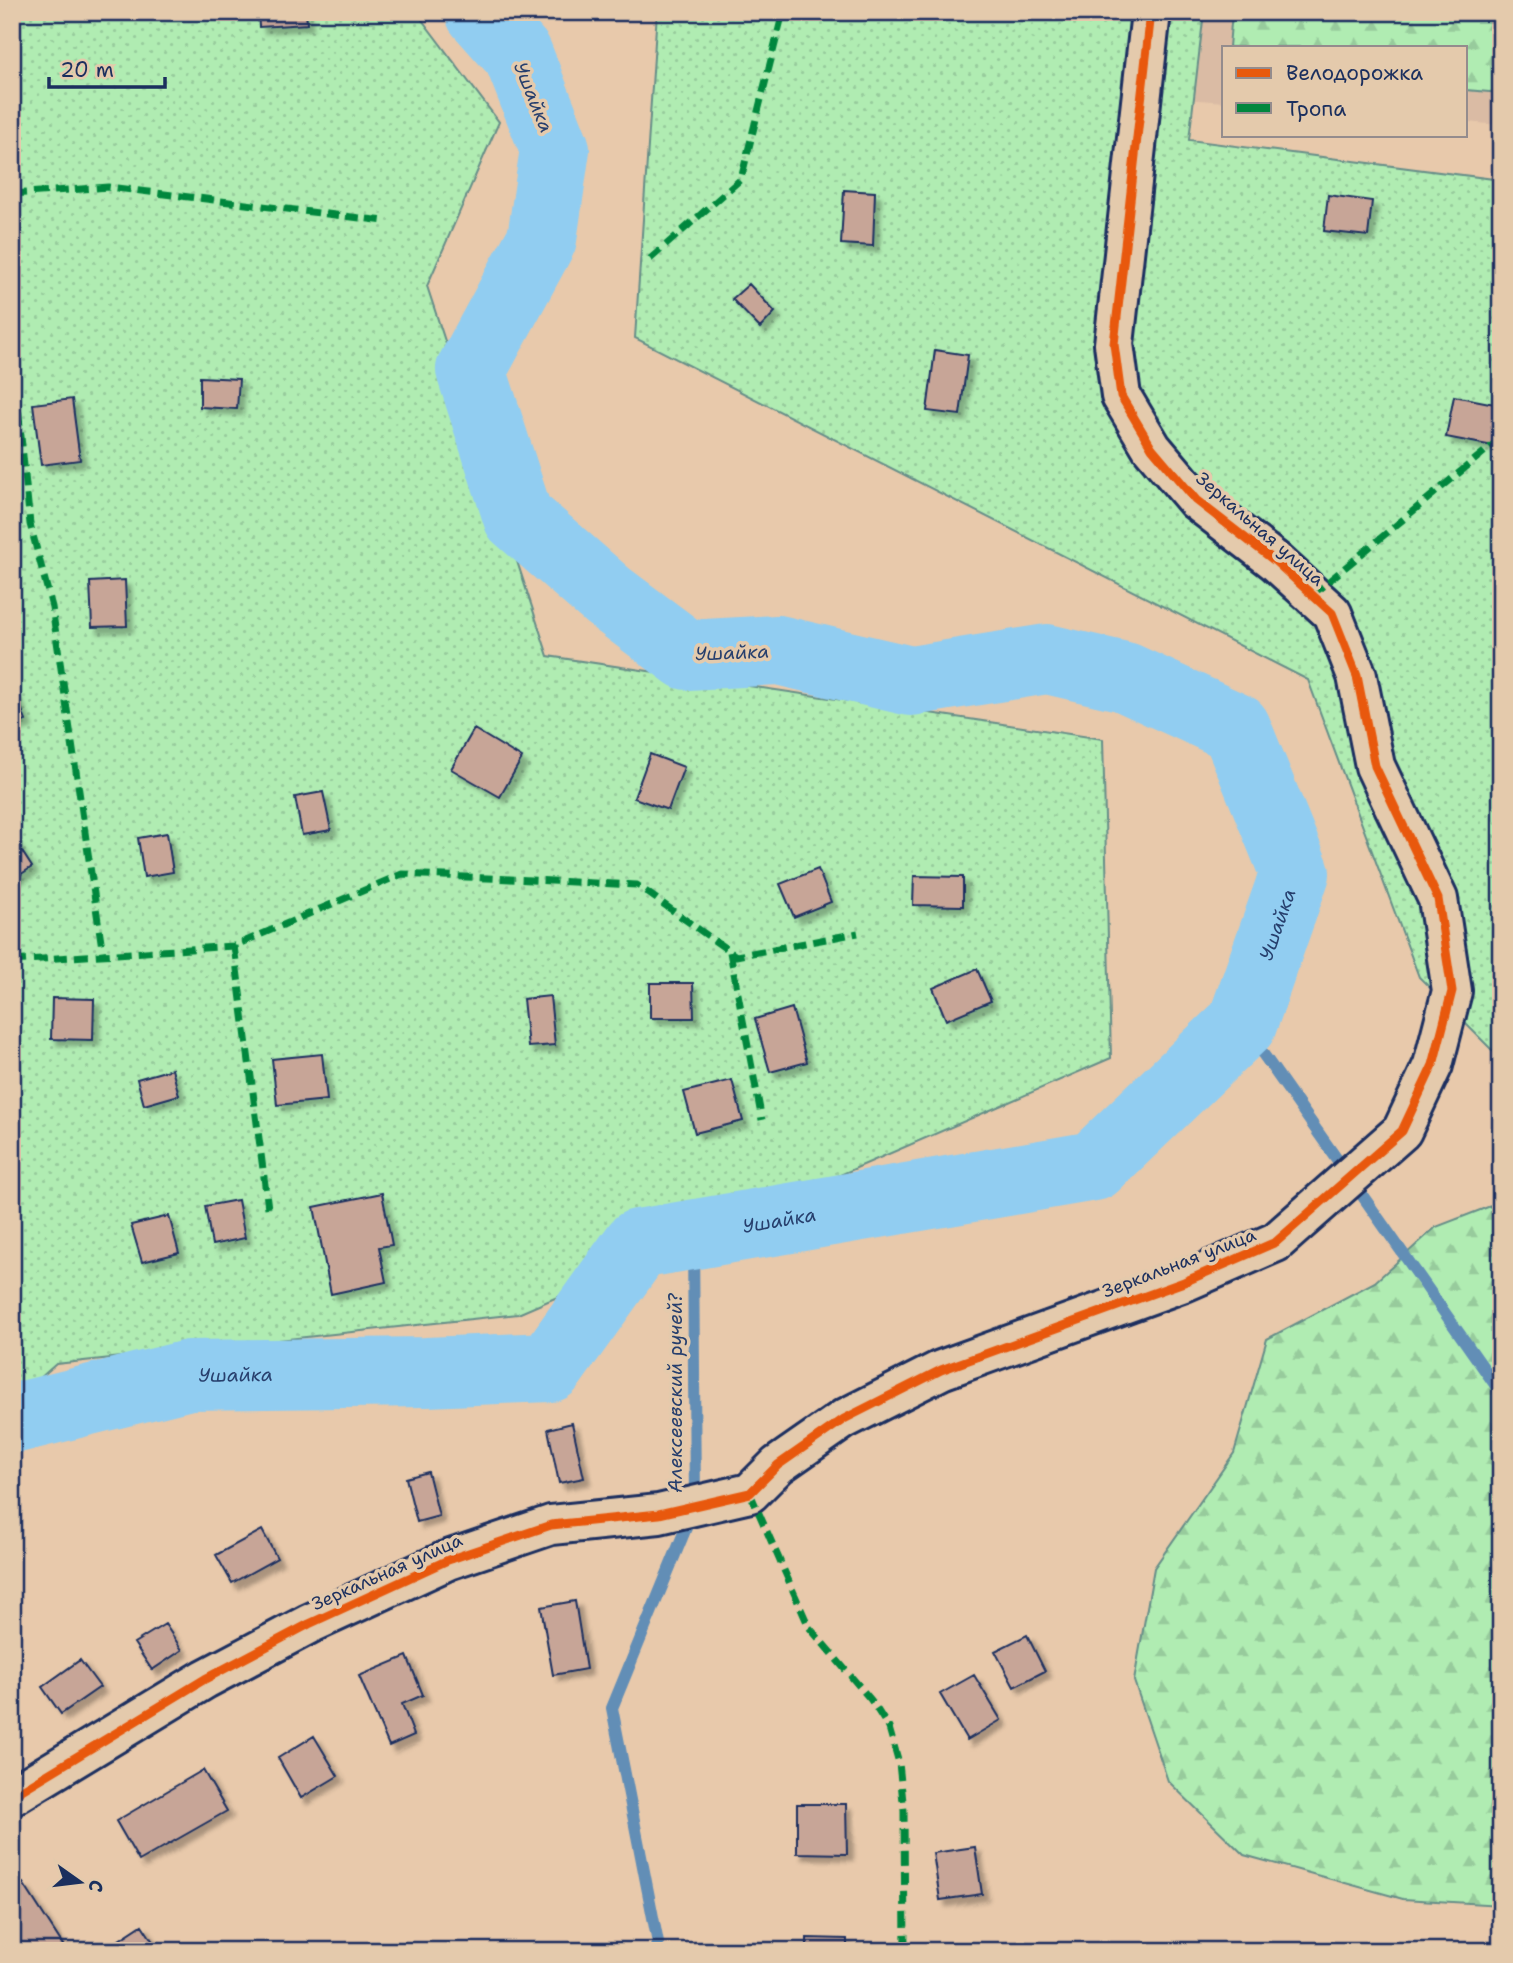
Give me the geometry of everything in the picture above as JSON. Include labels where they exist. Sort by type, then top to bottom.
[{"type":"street","name":"Зеркальная улица","points":[[12,1796],[205,1679],[309,1624],[448,1560],[551,1525],[659,1514],[750,1493],[778,1465],[844,1419],[941,1370],[1184,1282],[1276,1242],[1402,1130],[1433,1065],[1452,991],[1437,899],[1375,766],[1357,676],[1332,613],[1275,561],[1196,500],[1152,448],[1121,396],[1114,344],[1151,12]]},
{"type":"shaded area","points":[[1182,12],[1501,12],[1501,125],[1468,122],[1468,46],[1222,46],[1222,102],[1174,98]]},
{"type":"green space","points":[[12,12],[416,12],[499,122],[427,286],[548,656],[1103,739],[1111,1058],[518,1314],[56,1364],[12,1403]]},
{"type":"green space","points":[[657,12],[1204,12],[1189,140],[1501,180],[1501,1059],[1419,977],[1308,680],[635,338]]},
{"type":"green space","points":[[1232,12],[1501,12],[1501,93],[1468,90],[1468,46],[1229,46]]},
{"type":"green space","points":[[1501,1202],[1501,1905],[1403,1899],[1244,1855],[1168,1781],[1134,1681],[1154,1568],[1234,1453],[1267,1339],[1375,1282],[1436,1227]]},
{"type":"building","points":[[258,12],[306,12],[307,24],[259,27]]},
{"type":"building","points":[[844,190],[875,192],[873,246],[841,244]]},
{"type":"building","points":[[1328,195],[1372,201],[1368,236],[1324,231]]},
{"type":"building","points":[[749,284],[775,312],[760,328],[732,299]]},
{"type":"building","points":[[935,350],[968,355],[960,415],[927,411]]},
{"type":"building","points":[[200,377],[239,379],[237,409],[200,407]]},
{"type":"building","points":[[1454,396],[1500,405],[1493,446],[1446,437]]},
{"type":"building","points":[[72,399],[80,460],[41,465],[33,404]]},
{"type":"building","points":[[125,580],[127,626],[92,627],[90,582]]},
{"type":"building","points":[[16,694],[26,721],[12,726],[12,695]]},
{"type":"building","points":[[474,729],[522,758],[500,797],[451,769]]},
{"type":"building","points":[[650,754],[684,767],[668,810],[634,798]]},
{"type":"building","points":[[323,792],[331,830],[302,835],[295,797]]},
{"type":"building","points":[[167,833],[173,872],[144,877],[138,838]]},
{"type":"building","points":[[12,836],[32,867],[12,880]]},
{"type":"building","points":[[818,869],[831,902],[794,917],[780,884]]},
{"type":"building","points":[[914,876],[963,877],[963,906],[913,905]]},
{"type":"building","points":[[977,969],[991,1001],[946,1020],[933,988]]},
{"type":"building","points":[[650,983],[693,983],[694,1018],[650,1018]]},
{"type":"building","points":[[550,996],[555,1045],[528,1047],[523,999]]},
{"type":"building","points":[[52,998],[94,999],[93,1040],[51,1039]]},
{"type":"building","points":[[792,1008],[807,1062],[770,1072],[755,1019]]},
{"type":"building","points":[[322,1054],[327,1100],[277,1105],[272,1059]]},
{"type":"building","points":[[172,1069],[179,1095],[144,1105],[137,1079]]},
{"type":"building","points":[[732,1080],[743,1121],[695,1133],[684,1092]]},
{"type":"building","points":[[382,1193],[392,1245],[379,1247],[386,1282],[331,1294],[314,1207]]},
{"type":"building","points":[[238,1200],[245,1238],[212,1245],[205,1206]]},
{"type":"building","points":[[169,1216],[179,1253],[142,1262],[131,1225]]},
{"type":"building","points":[[572,1423],[584,1478],[559,1483],[548,1429]]},
{"type":"building","points":[[428,1472],[439,1516],[417,1522],[406,1478]]},
{"type":"building","points":[[262,1530],[277,1558],[232,1583],[216,1555]]},
{"type":"building","points":[[575,1601],[586,1669],[553,1675],[541,1607]]},
{"type":"building","points":[[165,1624],[182,1650],[152,1670],[134,1643]]},
{"type":"building","points":[[1027,1635],[1045,1671],[1014,1687],[995,1651]]},
{"type":"building","points":[[407,1656],[423,1695],[402,1704],[414,1735],[389,1746],[359,1676]]},
{"type":"building","points":[[80,1660],[100,1687],[61,1714],[42,1687]]},
{"type":"building","points":[[974,1675],[1001,1720],[967,1740],[940,1694]]},
{"type":"building","points":[[314,1736],[338,1776],[301,1798],[278,1758]]},
{"type":"building","points":[[203,1770],[227,1811],[139,1861],[116,1821]]},
{"type":"building","points":[[797,1804],[846,1804],[847,1854],[797,1853]]},
{"type":"building","points":[[975,1847],[982,1894],[940,1900],[933,1853]]},
{"type":"building","points":[[23,1883],[63,1945],[53,1951],[12,1951],[12,1889]]},
{"type":"building","points":[[142,1925],[159,1951],[126,1951],[119,1940]]},
{"type":"building","points":[[807,1938],[847,1939],[847,1951],[807,1951]]},
{"type":"waterway","name":"Ушайка","points":[[12,1419],[189,1375],[426,1372],[550,1367],[638,1244],[1094,1166],[1242,1024],[1295,873],[1236,728],[1125,677],[1047,659],[911,681],[778,650],[687,655],[608,596],[518,517],[471,370],[542,239],[555,149],[518,55],[480,12]]},
{"type":"waterway","points":[[1242,1024],[1501,1393]]},
{"type":"waterway","name":"Алексеевский ручей?","points":[[656,1951],[658,1943],[612,1708],[695,1506],[693,1235]]},
{"type":"marked path","points":[[650,259],[741,179],[783,12]]},
{"type":"marked path","points":[[12,194],[108,187],[384,221]]},
{"type":"marked path","points":[[12,349],[30,524],[52,607],[103,955]]},
{"type":"marked path","points":[[1312,595],[1501,438]]},
{"type":"marked path","points":[[12,961],[234,946],[402,874],[637,885],[736,956],[858,933]]},
{"type":"marked path","points":[[234,946],[268,1208]]},
{"type":"marked path","points":[[730,952],[762,1120]]},
{"type":"marked path","points":[[750,1493],[809,1627],[871,1700],[889,1728],[899,1763],[904,1811],[905,1951]]},
{"type":"cycle path","points":[[12,1796],[205,1679],[309,1624],[448,1560],[551,1525],[659,1514],[750,1493],[778,1465],[844,1419],[941,1370],[1184,1282],[1276,1242],[1402,1131],[1433,1065],[1452,991],[1438,899],[1375,766],[1357,676],[1332,613],[1275,561],[1196,500],[1152,448],[1121,396],[1114,344],[1151,12]]}]
